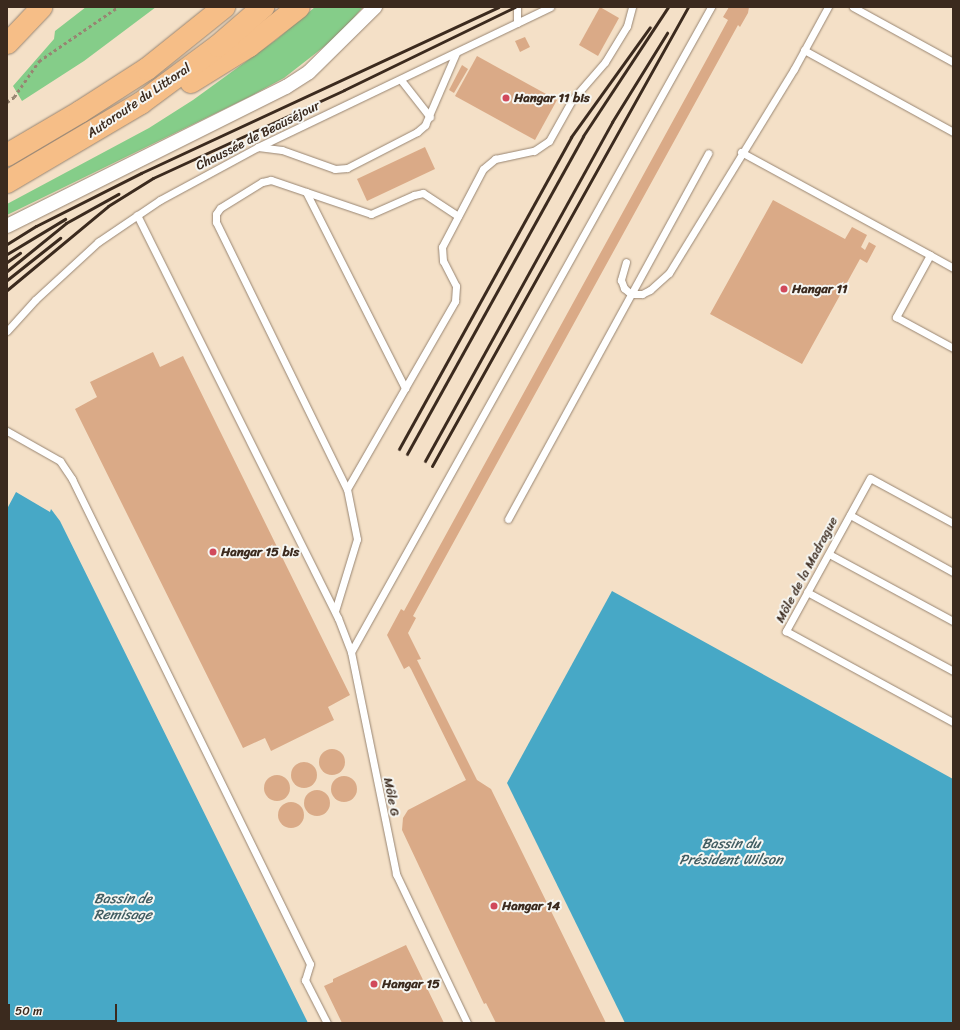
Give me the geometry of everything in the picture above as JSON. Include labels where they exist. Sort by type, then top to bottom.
[{"type":"highway","name":"Autoroute du Littoral","points":[[7,155],[80,112],[147,69],[224,7]]},
{"type":"highway","name":"Autoroute du Littoral","points":[[7,182],[141,103],[218,46],[263,7]]},
{"type":"highway","points":[[141,103],[177,92],[249,46],[299,7]]},
{"type":"main road","points":[[7,43],[41,7]]},
{"type":"street","points":[[7,226],[286,87],[309,72],[375,7]]},
{"type":"lane","points":[[517,7],[517,23]]},
{"type":"lane","name":"Chaussée de Beauséjour","points":[[7,332],[35,300],[98,242],[160,200],[258,147],[401,80],[550,7]]},
{"type":"lane","points":[[347,489],[456,301],[456,286],[442,254],[442,246],[488,163],[534,151],[548,141],[572,100],[605,62],[627,26],[632,7]]},
{"type":"lane","points":[[350,652],[711,7]]},
{"type":"lane","points":[[626,262],[621,280],[624,288],[631,294],[642,294],[650,290],[669,273],[804,50],[828,7]]},
{"type":"lane","points":[[853,7],[953,62]]},
{"type":"lane","points":[[804,50],[953,132]]},
{"type":"lane","points":[[258,147],[282,150],[335,169],[347,168],[417,132],[430,117],[456,53]]},
{"type":"lane","points":[[401,80],[430,117]]},
{"type":"lane","points":[[508,519],[708,152]]},
{"type":"lane","points":[[741,152],[953,268]]},
{"type":"lane","points":[[335,611],[357,539],[347,489],[216,222],[216,214],[220,208],[262,182],[277,181],[371,214],[414,194],[423,194],[458,216]]},
{"type":"lane","points":[[306,192],[405,388]]},
{"type":"lane","name":"Môle G","points":[[137,215],[315,567],[335,611],[350,652],[396,874],[467,1023]]},
{"type":"lane","points":[[930,255],[896,317],[953,348]]},
{"type":"lane","points":[[7,431],[60,461],[72,479],[310,964],[306,980],[327,1023]]},
{"type":"lane","name":"Môle de la Madrague","points":[[953,522],[870,478],[786,631],[953,722]]},
{"type":"lane","points":[[850,515],[953,572]]},
{"type":"lane","points":[[829,554],[953,621]]},
{"type":"lane","points":[[808,592],[953,671]]},
{"type":"path","points":[[7,102],[14,97],[39,61],[118,7]]},
{"type":"green space","points":[[86,7],[156,7],[84,61],[22,101],[13,86],[54,39],[55,31]]},
{"type":"green space","points":[[315,7],[363,7],[339,35],[284,78],[251,96],[7,215],[7,204],[149,128],[193,100],[277,39]]},
{"type":"water","name":"Bassin de Remisage","points":[[16,492],[50,512],[51,509],[60,521],[308,1023],[7,1023],[7,509]]},
{"type":"water","name":"Bassin du Président Wilson","points":[[612,591],[953,779],[953,1023],[625,1023],[507,783]]},
{"type":"building","points":[[600,7],[619,18],[598,56],[579,45]]},
{"type":"building","points":[[729,7],[749,7],[748,13],[740,27],[738,25],[413,616],[416,618],[408,633],[421,659],[417,660],[477,780],[491,789],[606,1023],[496,1023],[486,1003],[484,1004],[402,830],[403,818],[408,810],[466,780],[411,669],[409,666],[404,669],[387,635],[401,609],[404,611],[708,57],[728,20],[723,17]]},
{"type":"building","points":[[525,37],[530,47],[520,52],[515,41]]},
{"type":"building","name":"Hangar 11 bis","points":[[477,56],[557,100],[535,140],[455,96]]},
{"type":"building","points":[[462,65],[468,69],[454,93],[449,90]]},
{"type":"building","points":[[425,147],[435,169],[367,201],[357,179]]},
{"type":"building","name":"Hangar 11","points":[[773,200],[845,239],[852,227],[867,235],[861,247],[865,250],[869,242],[876,246],[867,263],[860,259],[802,364],[710,314]]},
{"type":"building","name":"Hangar 15 bis","points":[[153,352],[160,367],[183,356],[350,695],[328,707],[334,720],[271,751],[265,738],[243,748],[75,409],[97,397],[90,382]]},
{"type":"building","points":[[332,749],[341,753],[345,762],[341,771],[332,775],[323,771],[319,762],[323,753]]},
{"type":"building","points":[[304,762],[313,766],[317,775],[313,784],[304,788],[295,784],[291,775],[295,766]]},
{"type":"building","points":[[277,775],[286,779],[290,788],[286,797],[277,801],[268,797],[264,788],[268,779]]},
{"type":"building","points":[[344,776],[353,780],[357,789],[353,798],[344,802],[335,798],[331,789],[335,780]]},
{"type":"building","points":[[317,790],[326,794],[330,803],[326,812],[317,816],[308,812],[304,803],[308,794]]},
{"type":"building","points":[[291,802],[300,806],[304,815],[300,824],[291,828],[282,824],[278,815],[282,806]]},
{"type":"building","name":"Hangar 15","points":[[406,945],[444,1023],[342,1023],[324,986],[333,982],[333,979]]},
{"type":"railway","points":[[7,244],[36,226],[141,173],[498,7]]},
{"type":"railway","points":[[7,290],[108,206],[153,178],[344,90],[515,7]]},
{"type":"railway","points":[[407,454],[583,136],[668,7]]},
{"type":"railway","points":[[432,466],[688,7]]},
{"type":"railway","points":[[399,449],[571,137],[650,27]]},
{"type":"railway","points":[[425,461],[612,122],[667,33]]},
{"type":"railway","points":[[7,271],[66,223],[118,194]]},
{"type":"railway","points":[[7,254],[65,219]]},
{"type":"railway","points":[[7,280],[60,238]]},
{"type":"railway","points":[[7,262],[20,253]]},
{"type":"place","name":"Hangar 11 bis","points":[[506,98]]},
{"type":"place","name":"Hangar 11","points":[[784,289]]},
{"type":"place","name":"Hangar 15 bis","points":[[213,552]]},
{"type":"place","name":"Hangar 14","points":[[494,906]]},
{"type":"place","name":"Hangar 15","points":[[374,984]]}]
